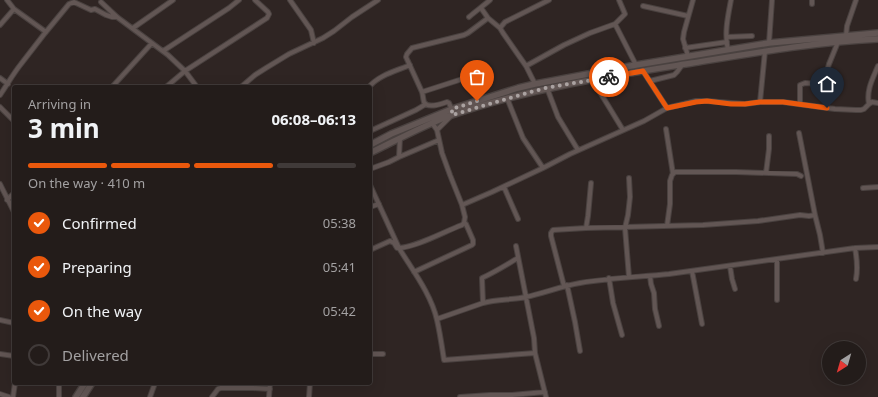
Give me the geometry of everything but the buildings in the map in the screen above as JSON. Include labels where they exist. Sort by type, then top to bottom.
[{"type":"main road","points":[[372,144],[391,134],[518,88],[535,84],[582,74],[769,43],[878,32]]},
{"type":"main road","points":[[372,152],[452,112],[546,88],[765,51],[838,42],[878,39]]},
{"type":"main road","points":[[76,397],[84,385]]},
{"type":"main road","points":[[83,397],[91,385]]},
{"type":"street","points":[[7,0],[14,9],[46,32]]},
{"type":"street","points":[[133,28],[173,0]]},
{"type":"street","points":[[163,51],[239,0]]},
{"type":"street","points":[[168,85],[185,71],[267,18],[269,14],[268,12],[255,0]]},
{"type":"street","points":[[290,0],[311,30],[314,43]]},
{"type":"street","points":[[243,85],[255,75],[289,54],[314,43],[334,31],[352,16],[378,0]]},
{"type":"street","points":[[469,17],[490,0]]},
{"type":"street","points":[[500,28],[505,22],[549,0]]},
{"type":"street","points":[[526,66],[564,45],[615,24],[625,14],[619,0]]},
{"type":"street","points":[[688,56],[683,39],[693,0]]},
{"type":"street","points":[[728,50],[727,27],[731,0]]},
{"type":"street","points":[[769,43],[772,0]]},
{"type":"street","points":[[846,36],[847,26],[856,0]]},
{"type":"street","points":[[95,10],[102,1],[117,17],[163,51],[185,71],[196,85]]},
{"type":"street","points":[[0,95],[20,65],[71,2],[112,17],[117,17]]},
{"type":"street","points":[[643,6],[688,16]]},
{"type":"street","points":[[481,8],[488,18],[500,28],[526,66],[535,84]]},
{"type":"street","points":[[0,25],[14,9]]},
{"type":"street","points":[[437,130],[452,112],[450,104],[447,102],[430,106],[424,103],[422,92],[406,57],[407,54],[412,48],[464,35],[488,18]]},
{"type":"street","points":[[615,24],[636,65]]},
{"type":"street","points":[[727,37],[752,36]]},
{"type":"street","points":[[685,48],[727,42]]},
{"type":"street","points":[[800,104],[800,85],[805,83],[820,84],[824,81],[838,42]]},
{"type":"street","points":[[114,85],[152,43]]},
{"type":"street","points":[[760,102],[765,51]]},
{"type":"street","points":[[371,85],[387,74],[410,65]]},
{"type":"street","points":[[650,81],[674,75],[682,65]]},
{"type":"street","points":[[869,104],[869,88],[878,66]]},
{"type":"street","points":[[643,71],[667,108]]},
{"type":"street","points":[[422,92],[484,72]]},
{"type":"street","points":[[0,78],[8,84]]},
{"type":"street","points":[[594,79],[598,89],[623,130]]},
{"type":"street","points":[[546,88],[558,117],[578,150]]},
{"type":"street","points":[[507,98],[523,138],[543,168]]},
{"type":"street","points":[[462,204],[504,187],[578,150],[644,121],[667,108],[707,101],[731,104],[783,102],[835,109],[861,110],[872,102],[878,103]]},
{"type":"street","points":[[372,130],[426,104]]},
{"type":"street","points":[[0,107],[12,119]]},
{"type":"street","points":[[414,272],[473,244],[473,240],[466,224],[464,223],[465,217],[462,204],[444,160],[437,130],[432,123]]},
{"type":"street","points":[[666,129],[673,174],[670,181],[670,204],[667,226]]},
{"type":"street","points":[[799,133],[823,253]]},
{"type":"street","points":[[766,173],[769,136]]},
{"type":"street","points":[[399,157],[400,138]]},
{"type":"street","points":[[372,168],[439,140]]},
{"type":"street","points":[[673,174],[675,172],[736,172],[797,174],[801,176]]},
{"type":"street","points":[[629,178],[630,197],[625,228],[629,277]]},
{"type":"street","points":[[586,228],[591,183]]},
{"type":"street","points":[[0,184],[12,209]]},
{"type":"street","points":[[504,187],[518,218]]},
{"type":"street","points":[[863,188],[878,187]]},
{"type":"street","points":[[372,189],[399,248],[420,280],[429,298],[437,319],[444,360],[535,353]]},
{"type":"street","points":[[7,200],[12,195]]},
{"type":"street","points":[[372,206],[379,204]]},
{"type":"street","points":[[580,351],[575,322],[551,233],[553,230],[686,226],[747,222],[800,215],[815,215]]},
{"type":"street","points":[[399,248],[426,240],[464,223]]},
{"type":"street","points":[[372,249],[390,241],[394,243],[397,248],[399,248]]},
{"type":"street","points":[[516,246],[534,338],[535,353],[546,397]]},
{"type":"street","points":[[437,319],[491,301],[525,297],[566,286],[609,278],[650,276],[777,260],[855,248],[878,247]]},
{"type":"street","points":[[855,248],[857,259],[856,279]]},
{"type":"street","points":[[483,303],[482,278],[518,258]]},
{"type":"street","points":[[777,260],[777,300]]},
{"type":"street","points":[[730,266],[735,289]]},
{"type":"street","points":[[692,271],[702,324]]},
{"type":"street","points":[[650,276],[659,326]]},
{"type":"street","points":[[609,278],[613,303],[622,335]]},
{"type":"street","points":[[0,320],[12,323]]},
{"type":"street","points":[[0,354],[12,356]]},
{"type":"street","points":[[372,354],[382,354]]},
{"type":"street","points":[[13,397],[15,385]]},
{"type":"street","points":[[59,385],[59,397]]},
{"type":"street","points":[[150,397],[154,385]]},
{"type":"street","points":[[269,397],[270,385]]},
{"type":"street","points":[[310,385],[310,397]]},
{"type":"street","points":[[212,397],[218,389],[221,388],[270,389]]},
{"type":"street","points":[[460,397],[545,392]]},
{"type":"street","points":[[0,394],[9,397]]},
{"type":"way so far","points":[[477,101],[452,109],[452,115],[546,88],[609,77]]},
{"type":"route","points":[[609,77],[643,71],[667,108],[707,101],[731,104],[783,102],[827,108]]}]
